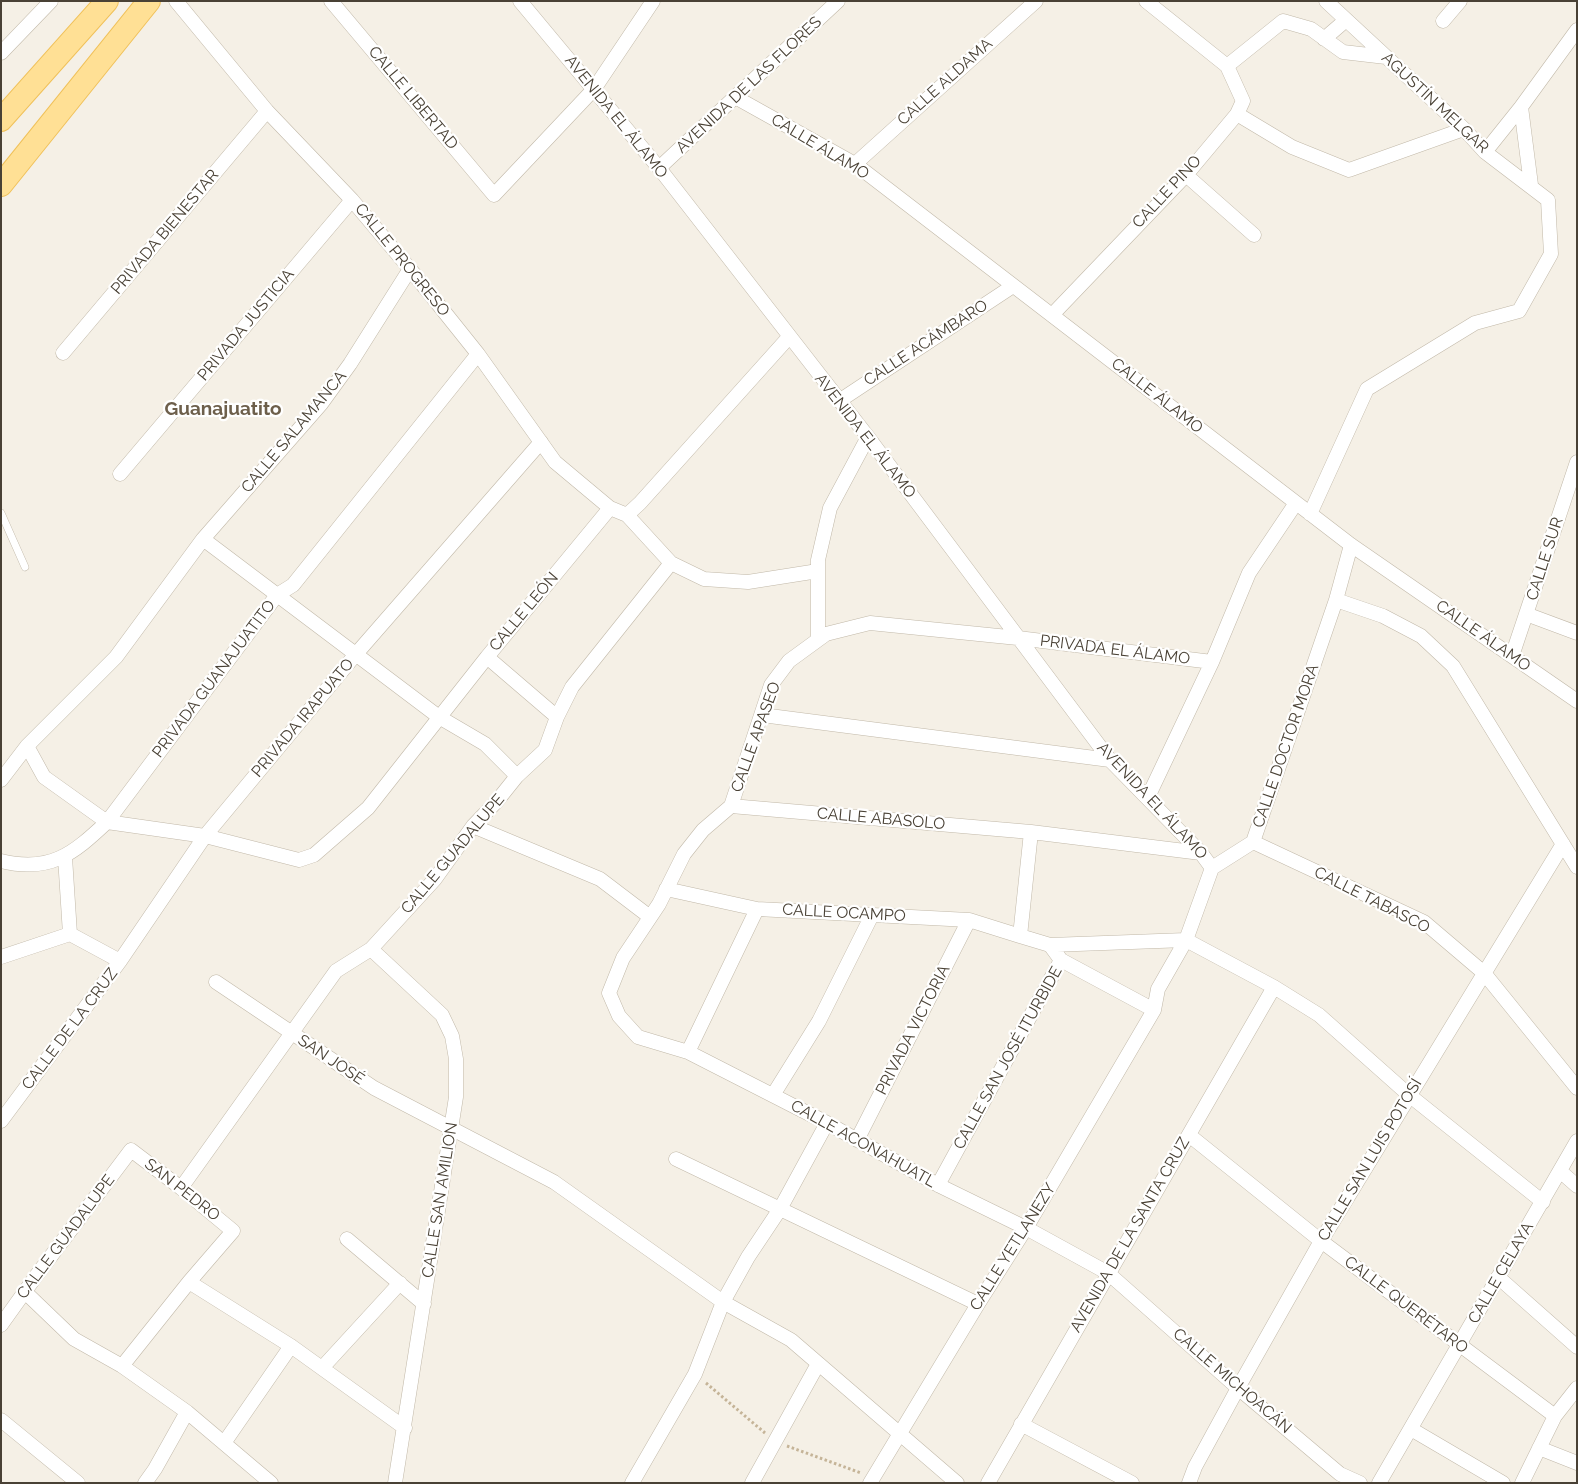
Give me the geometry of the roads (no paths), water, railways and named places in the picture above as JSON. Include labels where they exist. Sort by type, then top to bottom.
[{"type":"main road","points":[[1,120],[107,1]]},
{"type":"main road","points":[[1,185],[148,1]]},
{"type":"street","points":[[1,53],[51,1]]},
{"type":"street","name":"CALLE PROGRESO","points":[[176,1],[267,111],[352,200],[410,269],[478,354],[555,462],[610,508],[627,515]]},
{"type":"street","name":"CALLE LIBERTAD","points":[[331,1],[494,196],[594,88]]},
{"type":"street","name":"AVENIDA EL ÁLAMO","points":[[520,1],[659,168],[868,437],[1110,760],[1201,853],[1212,868]]},
{"type":"street","points":[[594,88],[653,1]]},
{"type":"street","name":"AVENIDA DE LAS FLORES","points":[[659,168],[838,1]]},
{"type":"street","name":"CALLE ALDAMA","points":[[855,164],[1036,1]]},
{"type":"street","points":[[1146,1],[1227,66],[1284,21],[1311,29],[1343,52],[1386,57]]},
{"type":"street","name":"AGUSTÍN MELGAR","points":[[1310,514],[1367,389],[1475,323],[1519,311],[1551,254],[1548,200],[1484,152],[1464,129],[1326,1]]},
{"type":"street","points":[[1443,20],[1460,1]]},
{"type":"street","points":[[1324,39],[1346,20]]},
{"type":"street","points":[[1484,152],[1521,107],[1577,30]]},
{"type":"street","name":"CALLE PINO","points":[[1052,315],[1186,175],[1237,114],[1244,101],[1227,66]]},
{"type":"street","name":"CALLE ÁLAMO","points":[[735,98],[855,164],[1351,546],[1577,700]]},
{"type":"street","points":[[1521,107],[1530,185]]},
{"type":"street","name":"PRIVADA BIENESTAR","points":[[63,352],[267,111]]},
{"type":"street","points":[[1237,114],[1292,147],[1349,170],[1464,129]]},
{"type":"street","points":[[1186,175],[1254,235]]},
{"type":"street","name":"PRIVADA JUSTICIA","points":[[120,474],[352,200]]},
{"type":"street","name":"CALLE SALAMANCA","points":[[1,780],[27,746],[116,657],[204,539],[322,404],[350,364],[410,269]]},
{"type":"street","name":"CALLE ACÁMBARO","points":[[839,401],[1014,286]]},
{"type":"street","points":[[789,337],[640,503],[627,515],[671,563],[704,579],[748,582],[818,571]]},
{"type":"street","name":"PRIVADA GUANAJUATITO","points":[[1,861],[17,865],[40,865],[65,857],[82,845],[107,822],[277,595],[293,584],[478,354]]},
{"type":"street","points":[[818,640],[818,560],[830,508],[868,437]]},
{"type":"street","name":"PRIVADA IRAPUATO","points":[[120,961],[205,836],[356,654],[541,442]]},
{"type":"street","name":"CALLE SUR","points":[[1512,656],[1577,462]]},
{"type":"street","points":[[1148,797],[1212,662],[1249,573],[1296,503]]},
{"type":"street","name":"CALLE LEÓN","points":[[205,836],[300,860],[314,855],[368,808],[487,657],[610,508]]},
{"type":"street","points":[[204,539],[439,717],[485,744],[517,776]]},
{"type":"street","name":"CALLE DOCTOR MORA","points":[[1212,868],[1253,842],[1336,600],[1351,546]]},
{"type":"street","name":"CALLE GUADALUPE","points":[[181,1188],[336,971],[371,949],[434,879],[473,826],[497,801],[517,776],[545,750],[557,716],[572,687],[671,563]]},
{"type":"street","points":[[1336,600],[1383,616],[1421,636],[1453,666],[1577,867]]},
{"type":"street","points":[[1526,614],[1577,633]]},
{"type":"street","name":"CALLE APASEO","points":[[619,1016],[609,994],[623,958],[666,889],[684,854],[703,830],[731,806],[772,685],[789,662],[826,634],[870,623],[1018,638]]},
{"type":"street","name":"PRIVADA EL ÁLAMO","points":[[1018,638],[1212,662]]},
{"type":"street","points":[[487,657],[557,716]]},
{"type":"street","points":[[762,714],[1110,760]]},
{"type":"street","points":[[27,746],[44,777],[107,822],[205,836]]},
{"type":"street","name":"CALLE ABASOLO","points":[[731,806],[1031,832],[1201,853]]},
{"type":"street","points":[[473,826],[600,879],[650,916]]},
{"type":"street","points":[[1020,936],[1031,832]]},
{"type":"street","name":"CALLE TABASCO","points":[[1253,842],[1424,922],[1484,972],[1577,1088]]},
{"type":"street","name":"CALLE SAN LUIS POTOSÍ","points":[[1188,1483],[1238,1388],[1321,1241],[1563,844]]},
{"type":"street","points":[[65,857],[70,934]]},
{"type":"street","points":[[1061,960],[1154,1010],[1158,988],[1186,940],[1212,868]]},
{"type":"street","name":"CALLE OCAMPO","points":[[666,889],[756,909],[970,920],[1020,936]]},
{"type":"street","points":[[688,1052],[756,909]]},
{"type":"street","points":[[773,1095],[819,1021],[872,915]]},
{"type":"street","name":"PRIVADA VICTORIA","points":[[857,1140],[970,920]]},
{"type":"street","points":[[1,957],[70,934],[120,961]]},
{"type":"street","name":"CALLE SAN JOSÉ ITURBIDE","points":[[938,1185],[1061,960],[1050,944],[1020,936]]},
{"type":"street","points":[[1050,944],[1186,940],[1274,987],[1319,1015],[1409,1095],[1543,1202]]},
{"type":"street","name":"CALLE SAN AMILION","points":[[371,949],[442,1016],[452,1036],[456,1059],[456,1097],[395,1483]]},
{"type":"street","name":"CALLE DE LA CRUZ","points":[[1,1122],[120,961]]},
{"type":"street","name":"SAN JOSÉ","points":[[216,982],[374,1088],[451,1130],[554,1182],[723,1302],[791,1340],[957,1483]]},
{"type":"street","name":"AVENIDA DE LA SANTA CRUZ","points":[[988,1483],[1274,987]]},
{"type":"street","name":"CALLE YETLANEZY","points":[[870,1483],[1026,1228],[1154,1010]]},
{"type":"street","name":"CALLE ACONAHUATL","points":[[619,1016],[638,1037],[688,1052],[827,1123],[938,1185],[1026,1228],[1108,1273]]},
{"type":"street","points":[[632,1483],[695,1374],[723,1302],[748,1257],[780,1208],[827,1123]]},
{"type":"street","name":"CALLE QUERÉTARO","points":[[1189,1135],[1321,1241],[1555,1416]]},
{"type":"street","name":"CALLE CELAYA","points":[[1380,1483],[1577,1141]]},
{"type":"street","name":"CALLE GUADALUPE","points":[[1,1326],[131,1150]]},
{"type":"street","name":"SAN PEDRO","points":[[131,1150],[233,1231],[188,1282]]},
{"type":"street","points":[[676,1159],[978,1304]]},
{"type":"street","points":[[1560,1171],[1577,1186]]},
{"type":"street","points":[[347,1239],[424,1304]]},
{"type":"street","name":"CALLE MICHOACÁN","points":[[1108,1273],[1337,1478],[1360,1483]]},
{"type":"street","points":[[1498,1277],[1577,1347]]},
{"type":"street","points":[[122,1366],[188,1282],[291,1346],[404,1428]]},
{"type":"street","points":[[322,1368],[400,1283]]},
{"type":"street","points":[[25,1292],[74,1338],[122,1366],[187,1412],[271,1483]]},
{"type":"street","points":[[224,1443],[291,1346]]},
{"type":"street","points":[[752,1483],[818,1364]]},
{"type":"street","points":[[1522,1483],[1555,1416],[1577,1388]]},
{"type":"street","points":[[145,1483],[187,1412]]},
{"type":"street","points":[[1,1420],[78,1483]]},
{"type":"street","points":[[1021,1424],[1132,1483]]},
{"type":"street","points":[[1411,1429],[1503,1483]]},
{"type":"street","points":[[1538,1448],[1577,1463]]},
{"type":"lane","points":[[1,513],[25,567]]},
{"type":"district","name":"Guanajuatito","points":[[223,409]]}]
